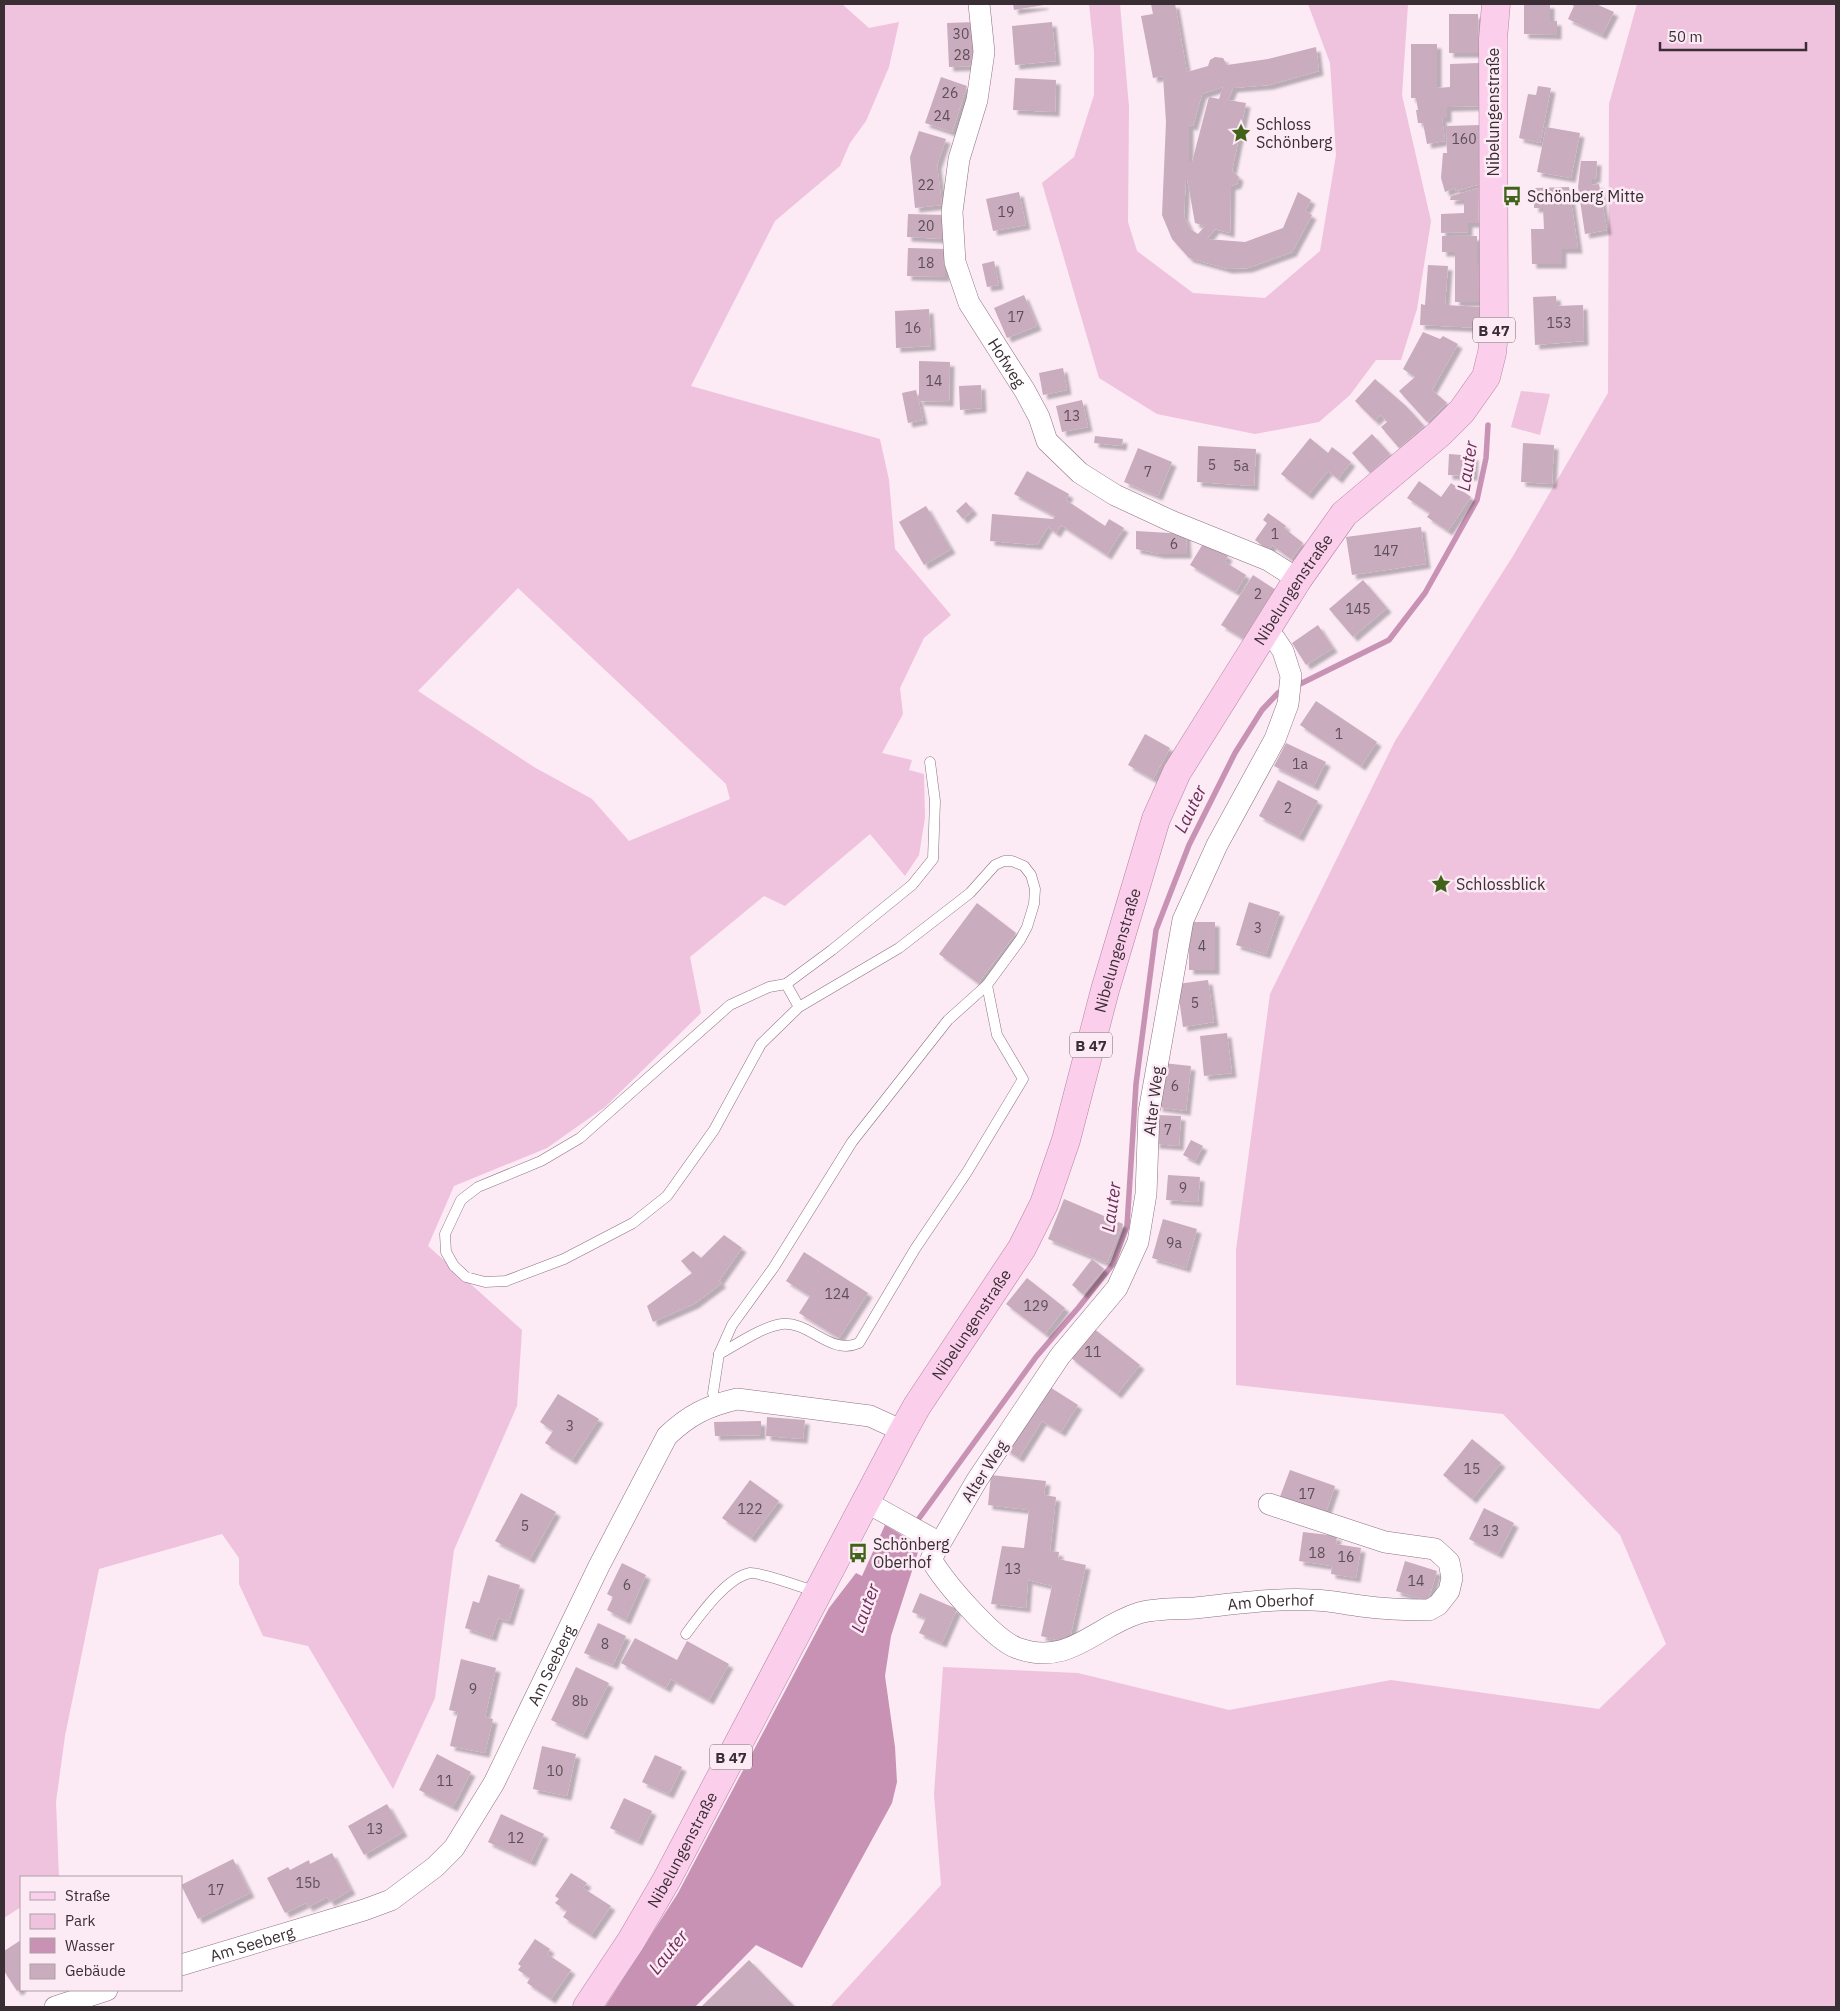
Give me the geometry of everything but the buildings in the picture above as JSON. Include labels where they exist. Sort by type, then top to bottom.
[{"type":"main road","name":"Nibelungenstraße","points":[[587,2007],[631,1941],[666,1881],[818,1593],[877,1508],[903,1431],[917,1406],[1022,1248],[1044,1204],[1066,1140],[1104,990],[1156,819],[1176,772],[1298,579],[1344,514],[1439,434],[1462,411],[1486,377],[1492,353],[1494,333],[1493,39],[1496,4]]},
{"type":"street","name":"Hofweg","points":[[979,4],[984,52],[977,100],[959,159],[952,212],[955,262],[968,303],[1025,391],[1039,416],[1047,441],[1080,474],[1115,495],[1171,521],[1268,560],[1298,579]]},
{"type":"street","name":"Alter Weg","points":[[936,1541],[1060,1356],[1117,1288],[1138,1242],[1146,1194],[1149,1112],[1183,920],[1217,846],[1275,739],[1288,704],[1291,676],[1283,651],[1275,639],[1265,632]]},
{"type":"street","name":"Am Seeberg","points":[[182,1965],[364,1910],[391,1900],[435,1867],[454,1848],[494,1783],[600,1566],[667,1436],[684,1420],[717,1404],[737,1399],[870,1416],[903,1431]]},
{"type":"street","name":"Am Oberhof","points":[[936,1541],[931,1559],[949,1586],[976,1614],[1005,1642],[1017,1648],[1049,1653],[1064,1651],[1140,1613],[1245,1603],[1310,1600],[1361,1606],[1429,1610],[1438,1605],[1449,1591],[1452,1578],[1449,1562],[1434,1549],[1385,1542],[1269,1504]]},
{"type":"street","points":[[877,1508],[936,1541]]},
{"type":"street","points":[[55,2007],[104,1991]]},
{"type":"lane","points":[[717,1404],[713,1393],[719,1354],[732,1325],[774,1267],[852,1142],[948,1020],[987,985],[1028,928],[1035,889],[1032,875],[1024,866],[1012,861],[1004,861],[994,865],[970,893],[899,948],[799,1007],[761,1044],[714,1130],[667,1196],[633,1223],[564,1259],[506,1281],[485,1282],[466,1277],[454,1266],[446,1252],[445,1234],[461,1200],[478,1186],[541,1161],[580,1138],[730,1005],[770,987],[786,984],[832,950],[912,885],[933,859],[935,801],[930,762]]},
{"type":"lane","points":[[786,984],[799,1007]]},
{"type":"lane","points":[[719,1354],[772,1326],[784,1324],[798,1326],[836,1345],[849,1348],[859,1343],[915,1249],[967,1172],[1023,1079],[997,1035],[987,985]]},
{"type":"lane","points":[[686,1634],[708,1603],[734,1581],[751,1573],[785,1581],[818,1593]]},
{"type":"green space","points":[[4,4],[842,4],[869,28],[899,22],[889,67],[866,121],[850,143],[840,166],[775,221],[691,386],[880,439],[889,480],[895,549],[951,615],[924,638],[900,688],[903,714],[882,753],[912,760],[909,770],[924,774],[925,818],[919,855],[905,876],[870,834],[785,906],[764,896],[690,957],[701,1013],[605,1107],[547,1148],[454,1186],[428,1246],[522,1330],[517,1406],[454,1550],[435,1698],[393,1789],[308,1646],[263,1636],[239,1584],[239,1558],[222,1534],[99,1569],[65,1736],[56,1802],[59,1876],[20,1876],[20,1908],[4,1918]],"holes":[[[518,588],[726,784],[730,799],[629,841],[592,799],[534,767],[418,691]]]},
{"type":"green space","points":[[1089,4],[1120,4],[1129,107],[1128,222],[1137,251],[1193,293],[1265,298],[1320,251],[1336,155],[1330,63],[1308,4],[1408,4],[1402,95],[1431,221],[1417,309],[1401,360],[1376,360],[1350,395],[1319,422],[1255,434],[1157,414],[1099,378],[1042,183],[1074,157],[1094,95],[1094,51]]},
{"type":"green space","points":[[1637,4],[1836,4],[1836,2007],[830,2007],[941,1885],[934,1794],[943,1667],[1078,1673],[1229,1710],[1391,1680],[1599,1709],[1666,1644],[1620,1535],[1503,1414],[1236,1385],[1236,1250],[1270,994],[1395,741],[1513,556],[1608,393],[1609,104]]},
{"type":"green space","points":[[1521,391],[1550,394],[1540,435],[1511,427]]},
{"type":"water","points":[[885,1525],[920,1546],[891,1636],[885,1676],[895,1747],[897,1782],[892,1803],[802,1968],[756,1945],[695,2007],[605,2007],[678,1893],[829,1608],[856,1573],[862,1576]]},
{"type":"waterway","name":"Lauter","points":[[1294,687],[1389,640],[1425,593],[1477,500],[1486,458],[1488,425]]},
{"type":"waterway","name":"Lauter","points":[[915,1524],[1036,1357],[1113,1264],[1127,1226],[1136,1084],[1156,930],[1189,845],[1235,753],[1262,710],[1278,693],[1285,691]]},
{"type":"place","name":"Schloss Schönberg","points":[[1241,133]]},
{"type":"place","name":"Schönberg Mitte","points":[[1512,196]]},
{"type":"place","name":"Schlossblick","points":[[1441,884]]},
{"type":"place","name":"Schönberg Oberhof","points":[[858,1553]]}]
